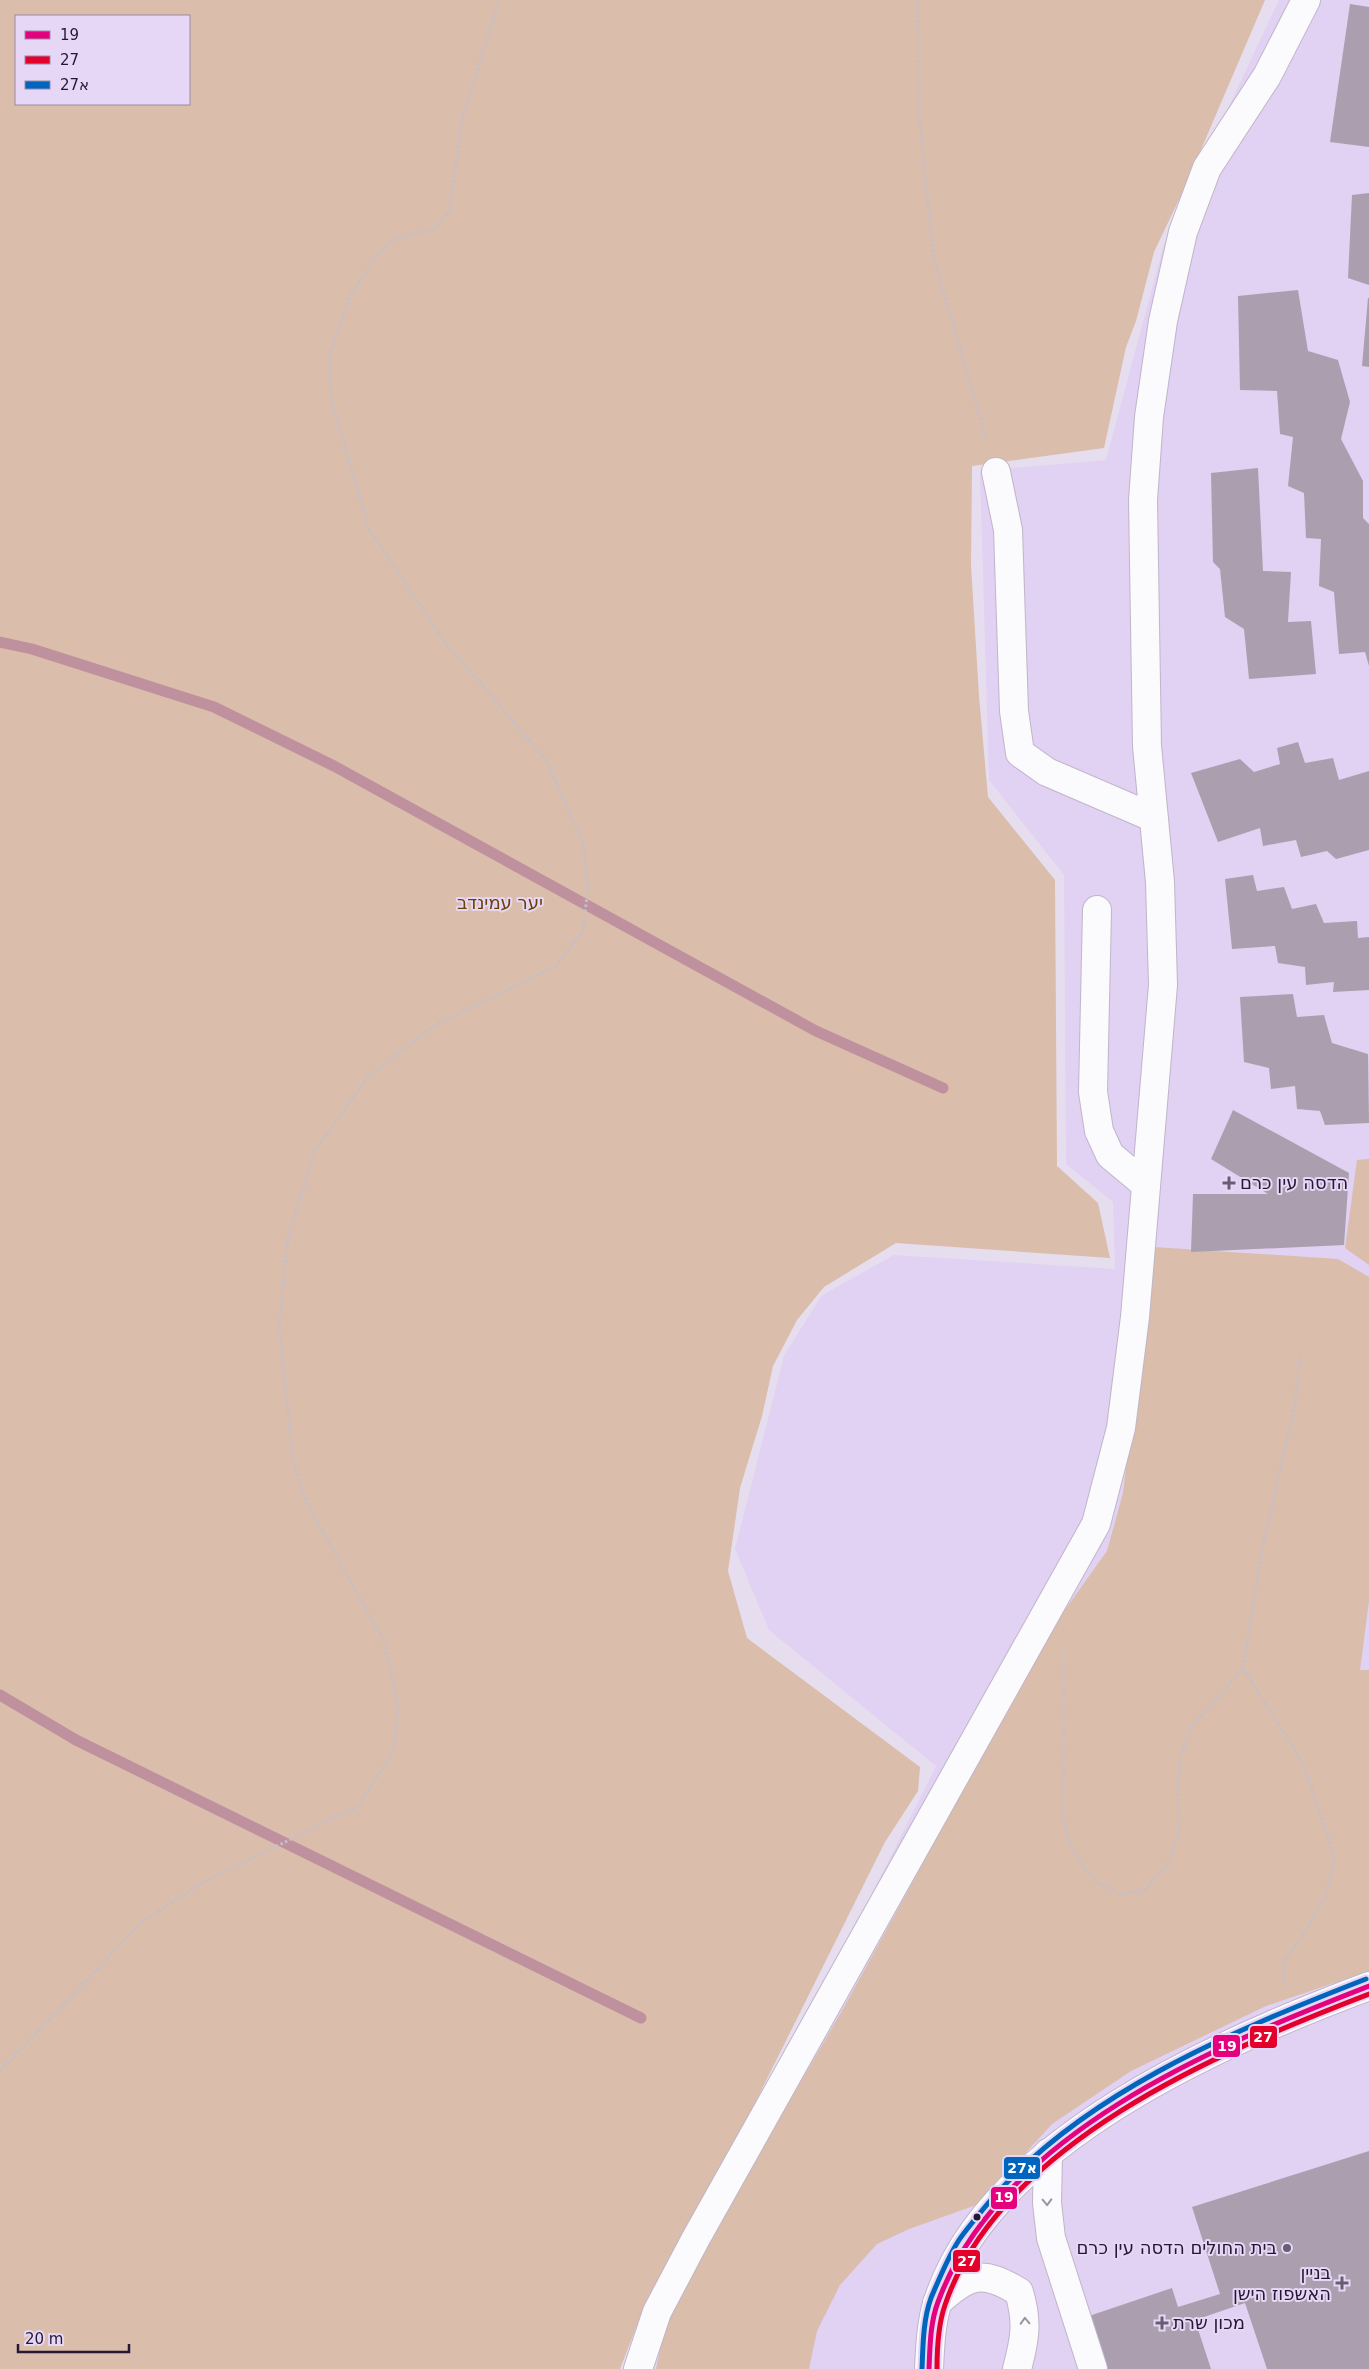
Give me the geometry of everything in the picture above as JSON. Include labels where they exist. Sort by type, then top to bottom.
[{"type":"street","points":[[638,2369],[658,2312],[695,2240],[1096,1524],[1121,1428],[1135,1318],[1162,985],[1160,882],[1147,746],[1143,500],[1149,417],[1163,321],[1183,232],[1207,168],[1267,76],[1306,0]]},
{"type":"street","points":[[996,472],[1008,530],[1014,711],[1020,753],[1047,772],[1154,818]]},
{"type":"street","points":[[1097,910],[1093,1092],[1099,1131],[1110,1155],[1146,1185]]},
{"type":"street","points":[[929,2369],[930,2348],[937,2303],[947,2278],[983,2220],[1009,2190],[1048,2153],[1106,2111],[1201,2057],[1296,2014],[1369,1986]]},
{"type":"street","points":[[1048,2153],[1047,2203],[1051,2238],[1093,2369]]},
{"type":"street","points":[[937,2303],[957,2284],[970,2278],[983,2277],[1000,2281],[1018,2292],[1025,2313],[1025,2336],[1017,2369]]},
{"type":"path","points":[[0,2071],[142,1922],[198,1885],[358,1806],[394,1750],[398,1706],[384,1640],[307,1503],[293,1460],[279,1326],[288,1237],[315,1151],[367,1078],[437,1024],[556,966],[583,932],[588,887],[583,843],[546,760],[444,641],[369,529],[331,399],[329,355],[352,292],[377,255],[394,240],[436,228],[450,211],[461,123],[499,0]]},
{"type":"path","points":[[918,0],[919,118],[934,259],[996,472]]},
{"type":"path","points":[[1064,1644],[1062,1814],[1070,1845],[1092,1879],[1120,1894],[1145,1890],[1170,1860],[1179,1830],[1178,1787],[1181,1755],[1191,1728],[1243,1668],[1262,1549],[1295,1405],[1300,1356]]},
{"type":"path","points":[[1243,1668],[1303,1763],[1335,1858],[1326,1895],[1302,1937],[1284,1961],[1284,1985],[1296,2014]]},
{"type":"shaded area","name":"הדסה עין כרם","points":[[1279,0],[1369,0],[1369,2369],[637,2369],[638,2362],[936,1766],[769,1630],[735,1549],[784,1356],[821,1296],[894,1255],[1115,1269],[1113,1202],[1066,1164],[1064,875],[989,780],[980,471],[1106,460],[1164,244]]},
{"type":"green space","name":"יער עמינדב","points":[[0,0],[1265,0],[1185,187],[1154,252],[1136,321],[1126,347],[1104,448],[972,466],[971,565],[979,696],[988,797],[1055,880],[1057,1166],[1098,1203],[1110,1258],[896,1243],[824,1287],[797,1320],[773,1366],[762,1416],[740,1488],[728,1571],[747,1638],[920,1767],[918,1791],[885,1842],[730,2153],[646,2302],[620,2369],[0,2369]]},
{"type":"green space","points":[[1369,1159],[1369,1265],[1345,1248],[1357,1160]]},
{"type":"green space","points":[[1153,1247],[1338,1259],[1369,1277],[1369,1601],[1360,1670],[1369,1670],[1369,1971],[1266,2006],[1131,2071],[1052,2124],[979,2204],[909,2229],[877,2244],[840,2285],[817,2331],[809,2369],[656,2369],[668,2310],[843,2009],[1054,1625],[1107,1551],[1123,1493]]},
{"type":"building","points":[[1350,4],[1369,7],[1369,147],[1330,142]]},
{"type":"building","points":[[1369,193],[1369,285],[1348,278],[1352,195]]},
{"type":"building","points":[[1298,290],[1308,351],[1338,360],[1350,402],[1341,439],[1363,481],[1363,518],[1369,524],[1369,666],[1365,652],[1339,654],[1334,592],[1319,586],[1321,539],[1306,538],[1304,493],[1288,486],[1293,437],[1280,434],[1277,391],[1240,390],[1238,296]]},
{"type":"building","points":[[1369,298],[1369,367],[1362,366]]},
{"type":"building","points":[[1258,468],[1263,571],[1291,572],[1288,622],[1311,621],[1316,674],[1249,679],[1244,629],[1225,617],[1220,569],[1213,562],[1211,473]]},
{"type":"building","points":[[1298,742],[1305,763],[1333,758],[1339,780],[1369,771],[1369,850],[1336,859],[1327,851],[1301,857],[1296,840],[1263,846],[1260,828],[1218,842],[1191,773],[1240,759],[1254,772],[1280,764],[1277,748]]},
{"type":"building","points":[[1253,875],[1257,891],[1284,887],[1292,909],[1316,904],[1324,923],[1357,921],[1358,938],[1369,937],[1369,990],[1333,992],[1334,982],[1306,985],[1305,967],[1278,963],[1275,946],[1232,949],[1225,879]]},
{"type":"building","points":[[1293,994],[1297,1017],[1324,1015],[1332,1043],[1368,1054],[1369,1123],[1325,1125],[1320,1111],[1297,1109],[1295,1086],[1271,1089],[1269,1068],[1244,1062],[1240,997]]},
{"type":"building","points":[[1233,1110],[1349,1173],[1344,1245],[1191,1252],[1193,1194],[1268,1194],[1211,1159]]},
{"type":"building","name":"בית החולים הדסה עין כרם","points":[[1369,2151],[1369,2369],[1267,2369],[1245,2303],[1195,2320],[1211,2369],[1106,2369],[1089,2316],[1172,2288],[1178,2307],[1220,2294],[1192,2207]]},
{"type":"waterway","points":[[0,642],[32,649],[214,707],[334,766],[816,1031],[943,1088]]},
{"type":"waterway","points":[[0,1695],[76,1740],[641,2018]]},
{"type":"transit line","name":"27א","points":[[922,2369],[928,2306],[947,2261],[966,2230],[1018,2172],[1061,2135],[1108,2102],[1157,2072],[1209,2045],[1262,2021],[1366,1979]]},
{"type":"transit line","name":"19","points":[[929,2369],[935,2310],[968,2243],[1010,2190],[1061,2144],[1119,2104],[1181,2068],[1245,2037],[1369,1986]]},
{"type":"transit line","name":"27","points":[[937,2369],[938,2337],[945,2305],[973,2247],[1014,2196],[1064,2150],[1122,2110],[1184,2075],[1248,2044],[1369,1994]]},
{"type":"place","name":"הדסה עין כרם","points":[[1229,1183]]},
{"type":"place","name":"בית החולים הדסה עין כרם","points":[[1287,2248]]},
{"type":"place","name":"בניין האשפוז הישן","points":[[1342,2283]]},
{"type":"place","name":"מכון שרת","points":[[1162,2323]]}]
